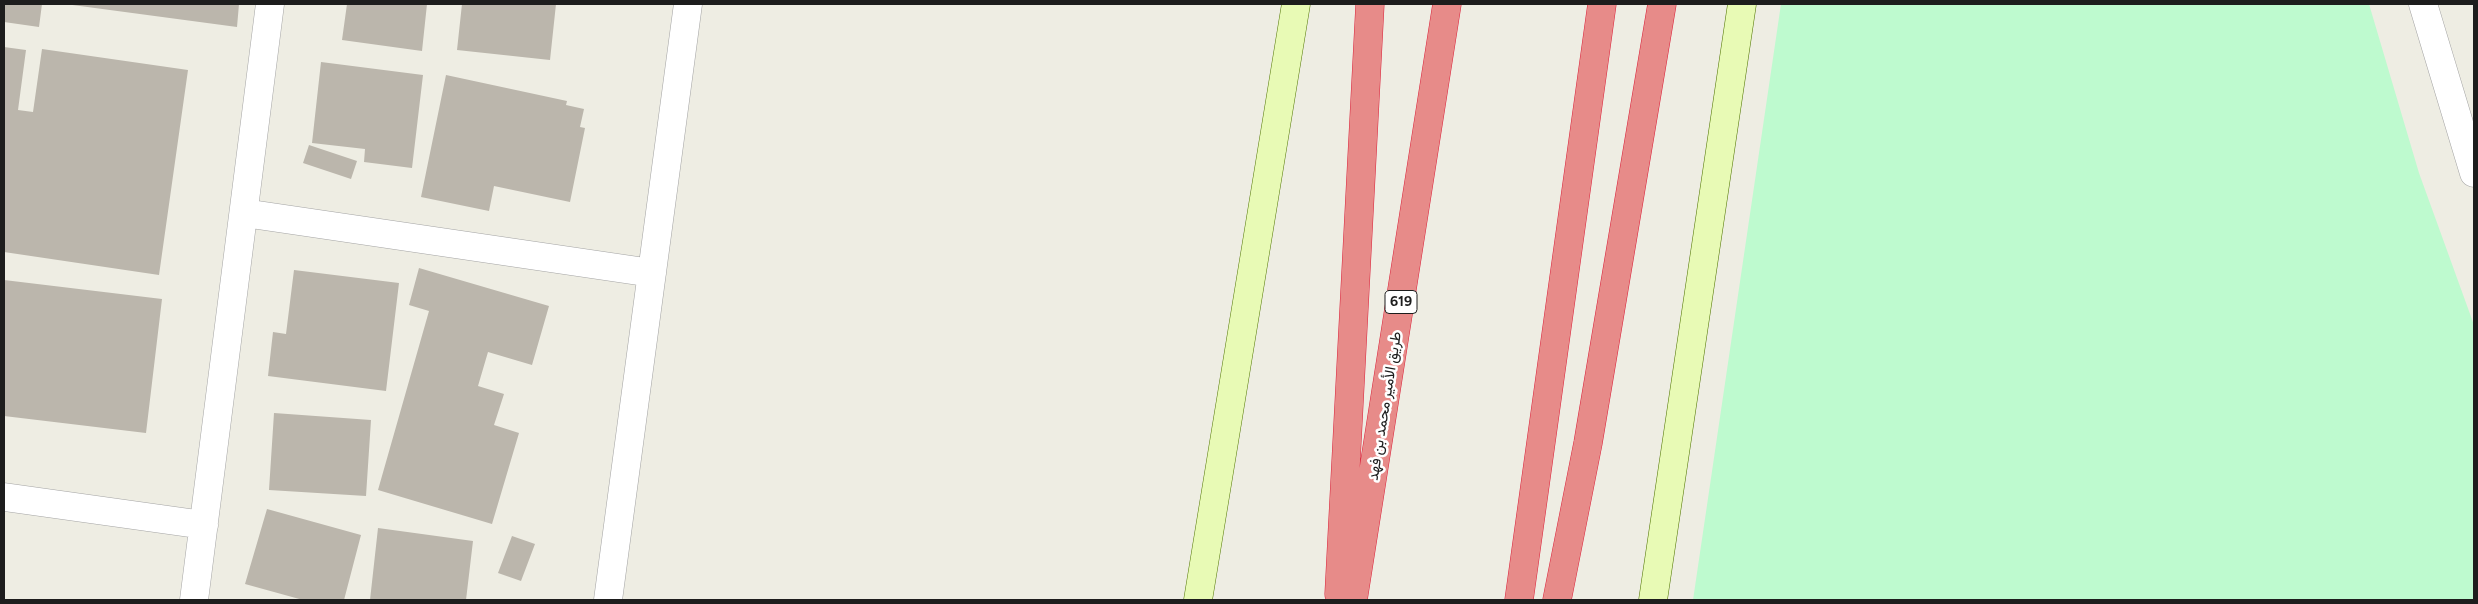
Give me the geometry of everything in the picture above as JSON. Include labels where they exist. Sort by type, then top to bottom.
[{"type":"highway","points":[[1339,600],[1370,4]]},
{"type":"highway","name":"طريق الأمير محمد بن فهد","points":[[1353,600],[1447,4]]},
{"type":"highway","points":[[1519,600],[1602,4]]},
{"type":"highway","points":[[1557,600],[1588,443],[1662,4]]},
{"type":"main road","points":[[1198,600],[1296,4]]},
{"type":"main road","points":[[1653,600],[1742,4]]},
{"type":"street","points":[[194,600],[270,4]]},
{"type":"street","points":[[608,600],[688,4]]},
{"type":"street","points":[[2423,4],[2474,173]]},
{"type":"street","points":[[244,214],[652,273]]},
{"type":"street","points":[[4,497],[204,525]]},
{"type":"green space","points":[[1781,4],[2369,4],[2419,173],[2474,325],[2474,600],[1693,600]]},
{"type":"building","points":[[4,4],[42,4],[39,27],[4,22]]},
{"type":"building","points":[[65,4],[239,4],[237,27]]},
{"type":"building","points":[[347,4],[427,4],[422,51],[342,40]]},
{"type":"building","points":[[462,4],[556,4],[550,60],[457,50]]},
{"type":"building","points":[[4,47],[26,50],[18,110],[33,112],[42,49],[188,70],[159,275],[4,252]]},
{"type":"building","points":[[321,62],[423,75],[412,168],[364,162],[365,149],[312,143]]},
{"type":"building","points":[[446,75],[567,101],[566,105],[584,109],[580,127],[585,128],[570,202],[494,186],[489,211],[421,197]]},
{"type":"building","points":[[309,145],[357,161],[351,179],[303,163]]},
{"type":"building","points":[[419,268],[549,306],[532,365],[488,352],[478,386],[504,394],[494,425],[519,433],[492,524],[378,490],[429,311],[409,305]]},
{"type":"building","points":[[294,270],[399,283],[386,391],[268,376],[273,332],[286,334]]},
{"type":"building","points":[[4,280],[162,299],[146,433],[4,416]]},
{"type":"building","points":[[274,413],[371,420],[366,496],[269,490]]},
{"type":"building","points":[[267,509],[361,535],[344,600],[303,600],[245,584]]},
{"type":"building","points":[[378,528],[473,541],[466,600],[370,600]]},
{"type":"building","points":[[512,536],[535,544],[521,581],[498,573]]}]
